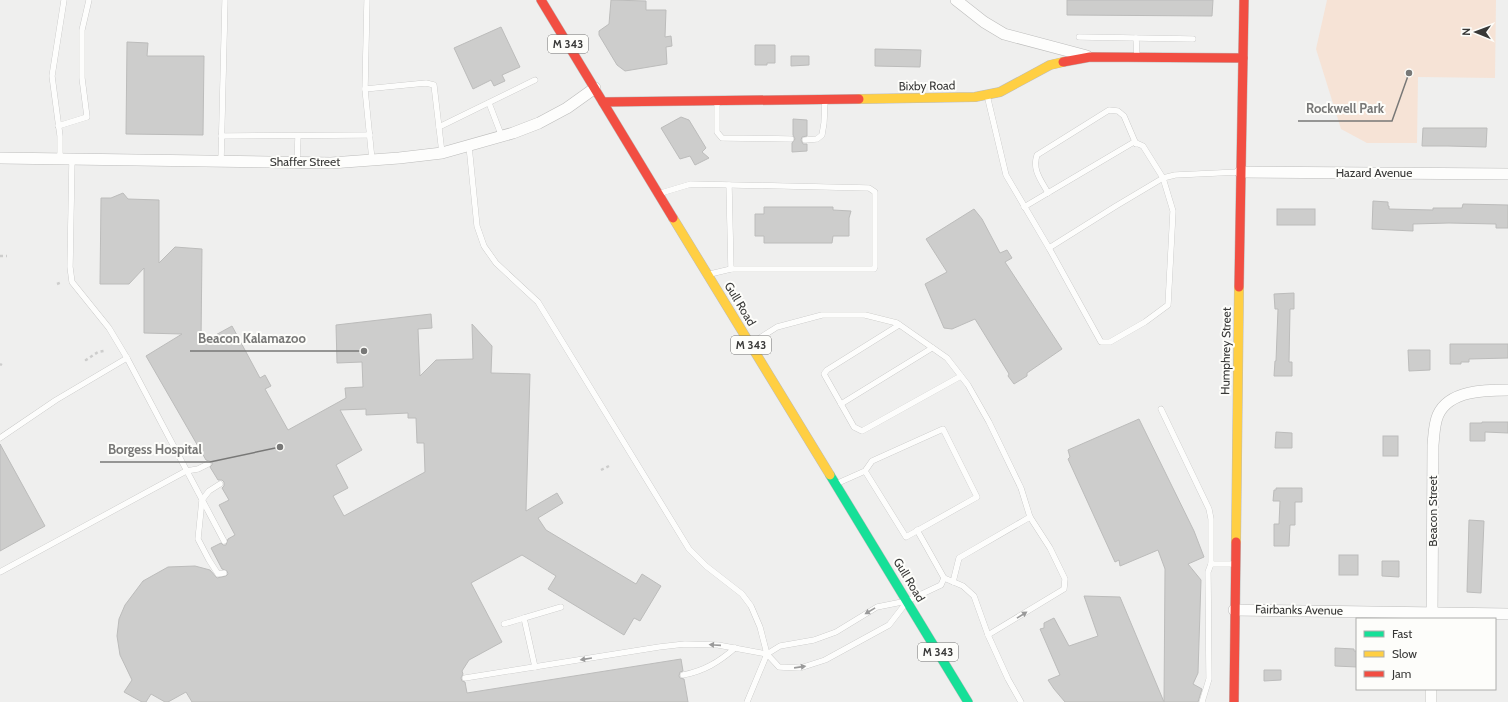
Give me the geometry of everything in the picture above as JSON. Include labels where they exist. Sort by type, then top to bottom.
[{"type":"street","name":"Gull Road","points":[[541,0],[596,88],[603,102],[968,702]]},
{"type":"street","points":[[956,0],[984,22],[1004,34],[1090,57]]},
{"type":"street","name":"Humphrey Street","points":[[1234,702],[1240,172],[1244,0]]},
{"type":"street","name":"Bixby Road","points":[[603,102],[975,97],[1000,92],[1010,88],[1050,65],[1090,57],[1243,58]]},
{"type":"street","name":"Shaffer Street","points":[[0,158],[331,163],[442,153],[502,137],[539,123],[568,108],[596,88]]},
{"type":"street","name":"Hazard Avenue","points":[[1240,172],[1508,174]]},
{"type":"street","name":"Beacon Street","points":[[1432,616],[1433,445],[1438,414],[1444,406],[1465,394],[1508,390]]},
{"type":"street","name":"Fairbanks Avenue","points":[[1234,610],[1432,616],[1508,614]]},
{"type":"street","points":[[1431,690],[1431,702]]},
{"type":"lane","points":[[60,159],[52,76],[64,0]]},
{"type":"lane","points":[[58,126],[87,116],[82,78],[82,30],[89,0]]},
{"type":"lane","points":[[221,161],[225,0]]},
{"type":"lane","points":[[367,0],[365,90],[372,160]]},
{"type":"lane","points":[[1079,37],[1193,39]]},
{"type":"lane","points":[[1136,38],[1137,57]]},
{"type":"lane","points":[[439,126],[535,80]]},
{"type":"lane","points":[[365,90],[426,84],[434,85],[442,153]]},
{"type":"lane","points":[[987,94],[1006,175],[1024,207],[1049,248],[1101,342],[1110,342],[1145,322],[1168,305],[1173,212],[1164,178],[1143,146],[1134,142],[1024,207]]},
{"type":"lane","points":[[805,140],[816,139],[822,135],[825,100]]},
{"type":"lane","points":[[717,101],[718,132],[722,138],[791,139]]},
{"type":"lane","points":[[489,103],[502,137]]},
{"type":"lane","points":[[1048,193],[1036,170],[1034,163],[1037,155],[1109,110],[1118,111],[1124,116],[1136,144]]},
{"type":"lane","points":[[222,136],[370,135]]},
{"type":"lane","points":[[297,162],[298,136]]},
{"type":"lane","points":[[469,146],[477,226],[484,246],[496,263],[538,302],[689,549],[706,566],[742,594],[751,606],[760,627],[767,654],[779,667],[800,668],[825,660],[890,625],[907,601]]},
{"type":"lane","points":[[72,159],[70,267],[72,282],[109,328],[127,358],[224,541]]},
{"type":"lane","points":[[1049,248],[1164,178],[1175,175],[1240,172]]},
{"type":"lane","points":[[659,194],[691,184],[869,188],[875,192],[874,270],[731,269],[708,274]]},
{"type":"lane","points":[[730,185],[731,269]]},
{"type":"lane","points":[[750,344],[777,327],[822,315],[865,315],[900,325],[947,358],[968,385],[989,422],[1021,488],[1030,517],[1050,548],[1065,579],[1064,589],[988,635]]},
{"type":"lane","points":[[900,325],[827,370],[824,374],[854,427],[862,431],[961,376]]},
{"type":"lane","points":[[841,404],[932,348]]},
{"type":"lane","points":[[0,438],[56,400],[127,358]]},
{"type":"lane","points":[[1161,409],[1208,508],[1211,519],[1211,564],[1208,572],[1209,679],[1202,702]]},
{"type":"lane","points":[[836,484],[865,471],[872,461],[943,429],[977,497],[906,537],[865,471]]},
{"type":"lane","points":[[0,572],[186,471],[198,469],[208,464]]},
{"type":"lane","points":[[220,484],[209,491],[202,500],[198,538],[218,574],[224,573]]},
{"type":"lane","points":[[953,582],[959,558],[1030,517]]},
{"type":"lane","points":[[917,530],[944,578],[963,586],[974,596],[988,635],[1008,679],[1021,702]]},
{"type":"lane","points":[[1211,564],[1235,564]]},
{"type":"lane","points":[[747,702],[767,654],[780,646],[814,640],[836,632],[878,607],[907,601],[941,585],[944,578]]},
{"type":"lane","points":[[504,624],[561,607]]},
{"type":"lane","points":[[524,618],[535,667]]},
{"type":"lane","points":[[465,678],[672,645],[718,645],[767,654]]},
{"type":"lane","points":[[683,676],[698,672],[721,660],[735,648]]},
{"type":"path","points":[[0,256],[6,256]]},
{"type":"path","points":[[57,284],[62,282]]},
{"type":"path","points":[[86,358],[86,360],[98,352],[104,352]]},
{"type":"path","points":[[601,470],[609,466]]},
{"type":"shaded area","points":[[1327,0],[1496,0],[1495,78],[1418,77],[1417,143],[1367,143],[1341,129],[1316,49]]},
{"type":"building","points":[[611,0],[646,1],[646,10],[666,10],[665,37],[671,36],[672,46],[666,47],[667,64],[625,71],[617,65],[599,35],[599,31],[609,24]]},
{"type":"building","points":[[1067,0],[1213,0],[1212,16],[1067,15]]},
{"type":"building","points":[[501,27],[520,67],[502,75],[505,81],[494,86],[491,80],[473,89],[454,48]]},
{"type":"building","points":[[127,42],[148,43],[147,56],[204,56],[203,135],[126,134]]},
{"type":"building","points":[[755,45],[775,45],[775,63],[755,65]]},
{"type":"building","points":[[875,49],[921,50],[920,67],[875,66]]},
{"type":"building","points":[[791,56],[809,56],[809,65],[791,66]]},
{"type":"building","points":[[681,117],[689,120],[706,148],[702,152],[709,158],[695,165],[690,156],[680,159],[661,128]]},
{"type":"building","points":[[793,119],[807,120],[807,136],[802,137],[801,140],[803,144],[807,144],[807,151],[792,152],[792,143],[795,139],[793,135]]},
{"type":"building","points":[[1423,128],[1487,128],[1486,147],[1422,146]]},
{"type":"building","points":[[123,193],[128,199],[159,200],[159,263],[175,247],[202,249],[201,343],[232,326],[260,378],[265,375],[271,386],[265,389],[288,430],[346,398],[345,388],[363,387],[362,362],[337,363],[336,325],[431,314],[432,328],[418,329],[420,376],[436,360],[473,359],[472,324],[492,346],[491,373],[530,374],[526,511],[557,493],[563,503],[538,518],[546,530],[636,584],[642,574],[661,586],[640,621],[634,618],[624,635],[548,589],[556,576],[522,555],[471,583],[502,642],[469,660],[462,671],[463,674],[461,678],[462,681],[465,682],[467,693],[681,659],[683,671],[680,672],[679,676],[680,678],[684,679],[688,702],[192,702],[186,692],[168,702],[165,702],[151,694],[146,702],[142,702],[124,692],[132,680],[120,655],[117,636],[119,619],[125,605],[143,581],[168,567],[195,566],[210,570],[217,578],[226,576],[228,574],[227,571],[222,569],[211,548],[221,543],[226,545],[228,539],[235,535],[219,505],[229,500],[222,488],[224,486],[224,482],[222,480],[218,480],[210,467],[212,462],[206,460],[146,356],[182,334],[144,333],[144,268],[129,284],[100,284],[101,198],[111,198]],"holes":[[[366,409],[366,415],[408,413],[408,418],[416,418],[417,443],[424,443],[425,472],[344,516],[333,496],[348,488],[336,465],[362,450],[340,410]]]},
{"type":"building","points":[[1373,201],[1388,202],[1389,209],[1433,210],[1433,208],[1462,208],[1463,204],[1508,205],[1508,228],[1496,228],[1496,224],[1449,223],[1413,224],[1413,231],[1372,229]]},
{"type":"building","points":[[764,207],[833,207],[833,210],[851,211],[849,218],[849,236],[833,236],[832,243],[764,243],[764,236],[755,236],[755,214],[764,214]]},
{"type":"building","points":[[974,209],[982,219],[1000,253],[1007,250],[1012,258],[1005,262],[1062,349],[1027,373],[1027,376],[1014,384],[975,319],[952,329],[944,328],[925,284],[947,272],[926,239]]},
{"type":"building","points":[[1277,209],[1315,209],[1315,225],[1277,225]]},
{"type":"building","points":[[1294,293],[1294,309],[1290,309],[1289,362],[1292,362],[1292,376],[1274,376],[1278,309],[1275,309],[1274,294]]},
{"type":"building","points":[[1450,344],[1508,344],[1508,358],[1469,359],[1469,362],[1450,364]]},
{"type":"building","points":[[1408,350],[1430,350],[1430,370],[1409,371]]},
{"type":"building","points":[[1139,419],[1194,531],[1204,557],[1188,564],[1201,580],[1198,673],[1193,684],[1202,689],[1198,702],[1164,702],[1165,569],[1158,550],[1120,566],[1119,560],[1115,562],[1068,459],[1070,457],[1068,450]]},
{"type":"building","points":[[1508,422],[1508,433],[1485,432],[1485,441],[1470,441],[1470,423]]},
{"type":"building","points":[[1276,432],[1292,433],[1292,448],[1275,448]]},
{"type":"building","points":[[1383,436],[1398,436],[1398,456],[1383,456]]},
{"type":"building","points":[[0,444],[45,526],[0,551]]},
{"type":"building","points":[[1276,488],[1302,488],[1302,502],[1295,502],[1295,525],[1290,525],[1289,546],[1274,546],[1274,524],[1279,524],[1280,501],[1273,501],[1274,490],[1276,490]]},
{"type":"building","points":[[1469,520],[1484,521],[1481,593],[1467,592]]},
{"type":"building","points":[[1339,555],[1358,555],[1358,575],[1339,575]]},
{"type":"building","points":[[1382,561],[1399,561],[1399,577],[1382,576]]},
{"type":"building","points":[[1084,596],[1120,597],[1164,702],[1065,702],[1054,689],[1048,680],[1060,675],[1040,629],[1044,628],[1044,623],[1054,618],[1069,646],[1098,636]]},
{"type":"building","points":[[1335,648],[1354,649],[1354,651],[1356,651],[1356,667],[1335,666]]},
{"type":"building","points":[[1264,670],[1281,670],[1281,680],[1264,681]]},
{"type":"traffic: fast","points":[[830,475],[968,702]]},
{"type":"traffic: slow","points":[[859,99],[975,97],[1000,92],[1050,65],[1063,62]]},
{"type":"traffic: slow","points":[[673,218],[830,475]]},
{"type":"traffic: slow","points":[[1236,542],[1239,287]]},
{"type":"traffic: jam","points":[[541,0],[673,218]]},
{"type":"traffic: jam","points":[[1239,287],[1244,0]]},
{"type":"traffic: jam","points":[[1063,62],[1090,57],[1243,58]]},
{"type":"traffic: jam","points":[[603,102],[859,99]]},
{"type":"traffic: jam","points":[[1234,702],[1236,542]]},
{"type":"place","name":"Rockwell Park","points":[[1409,73]]},
{"type":"place","name":"Beacon Kalamazoo","points":[[364,351]]},
{"type":"place","name":"Borgess Hospital","points":[[280,447]]}]
